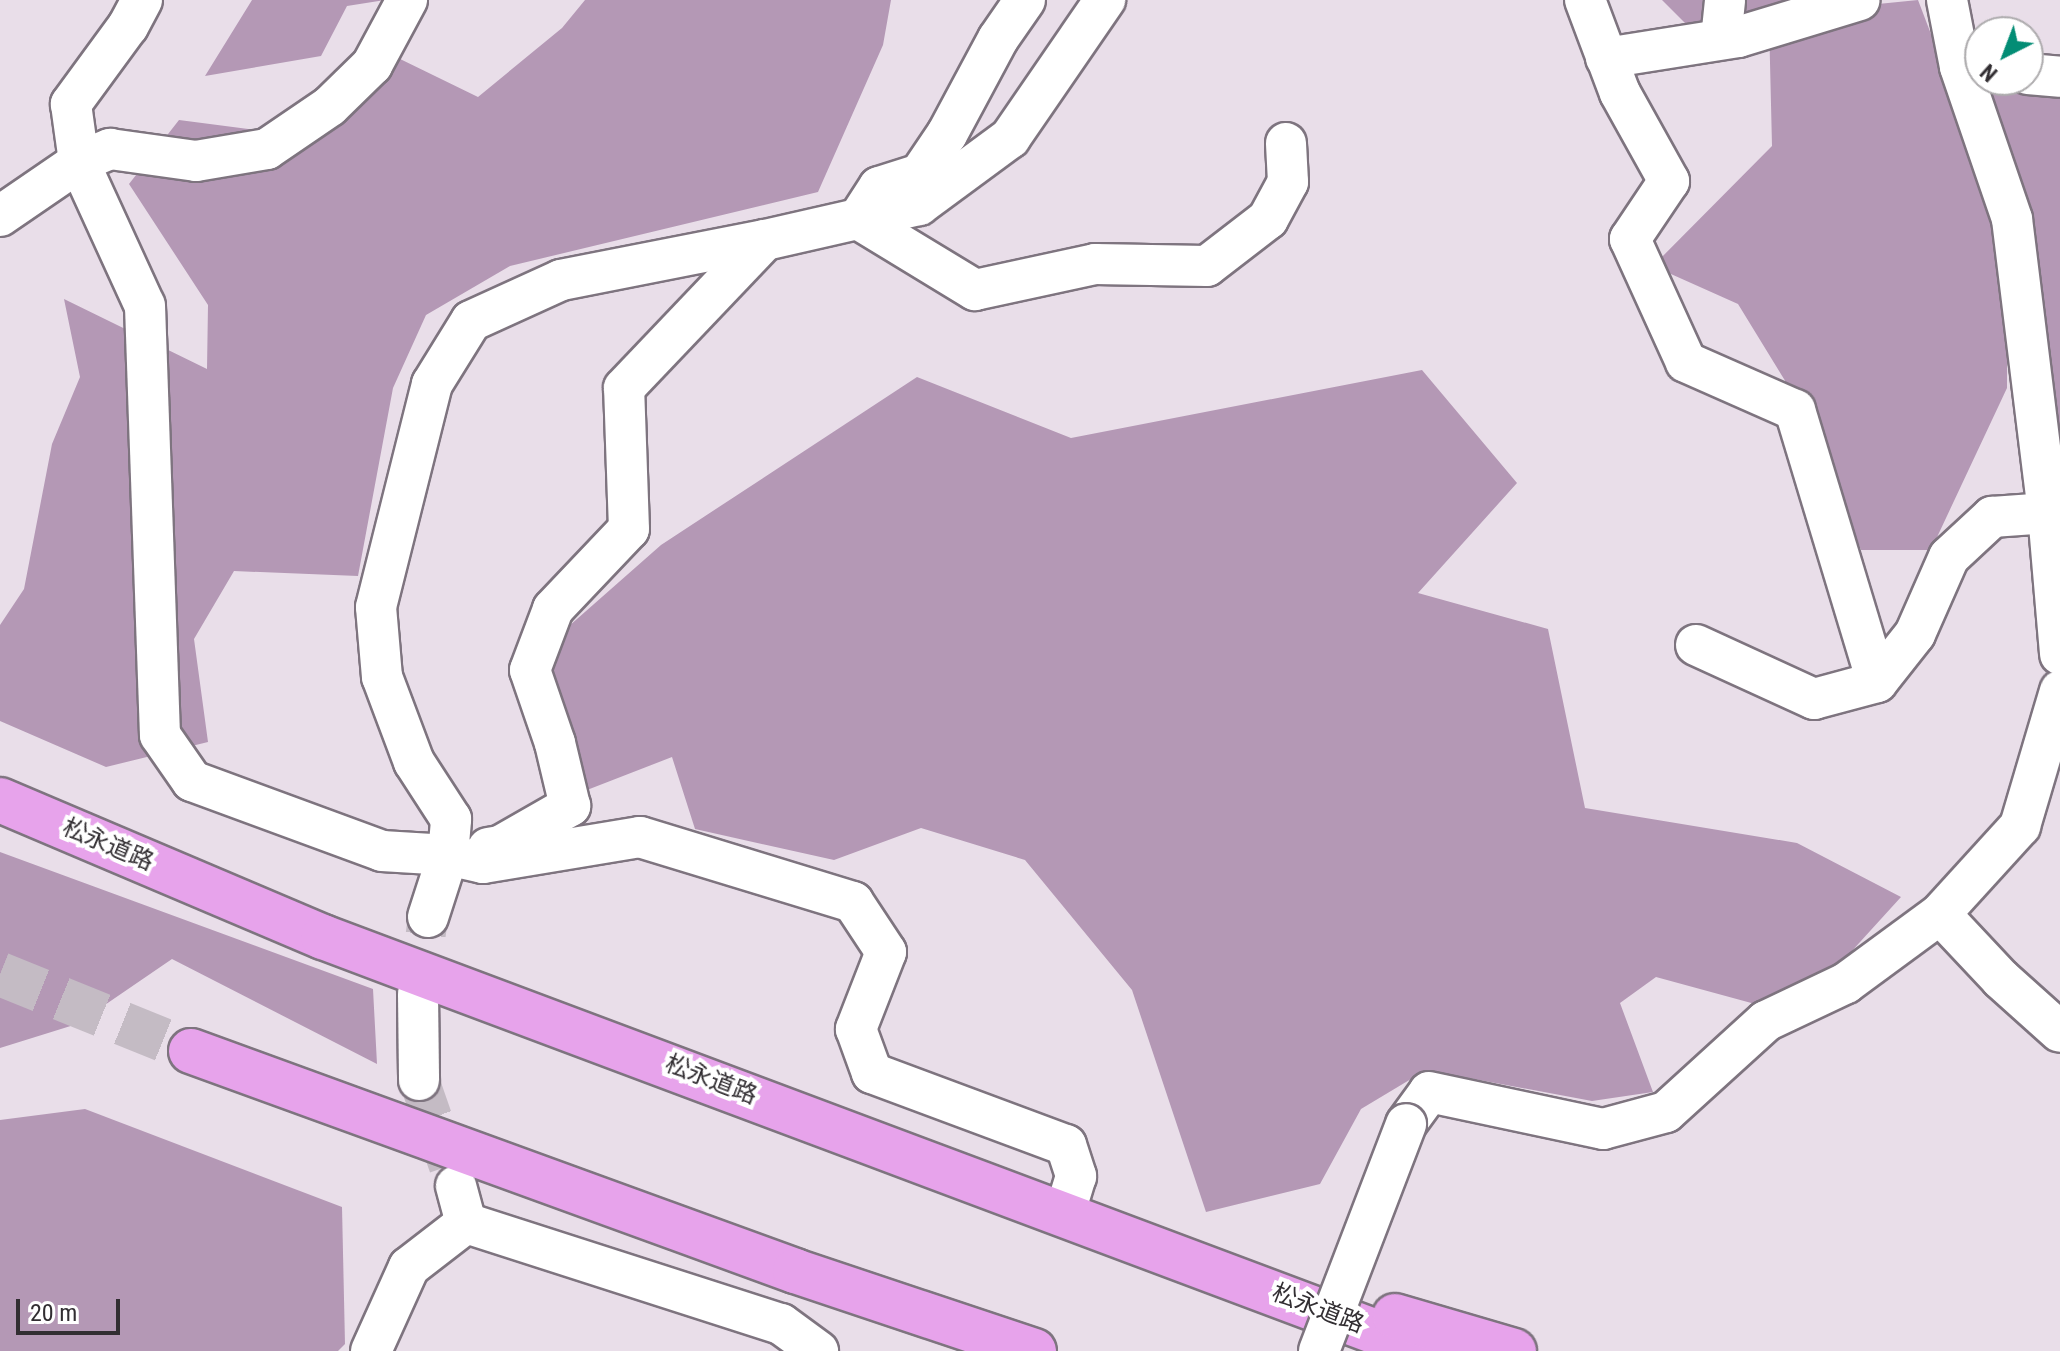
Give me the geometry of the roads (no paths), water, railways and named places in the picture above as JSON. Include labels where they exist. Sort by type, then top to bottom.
[{"type":"highway","name":"松永道路","points":[[0,800],[323,937],[1427,1351]]},
{"type":"highway","points":[[191,1051],[795,1271],[1034,1351]]},
{"type":"highway","points":[[1139,1242],[1514,1351]]},
{"type":"street","points":[[142,0],[128,26],[71,104],[79,162],[145,306],[160,735],[192,781],[382,851],[448,855],[483,863],[640,837],[853,902],[886,952],[856,1029],[872,1073],[1066,1145],[1076,1176],[1065,1213]]},
{"type":"street","points":[[0,216],[79,162],[110,149],[196,161],[267,149],[330,106],[372,65],[407,0]]},
{"type":"street","points":[[858,219],[879,187],[920,174],[947,134],[998,39],[1025,0]]},
{"type":"street","points":[[970,168],[956,152],[1047,0]]},
{"type":"street","points":[[428,917],[448,855],[451,819],[414,762],[382,677],[376,607],[432,384],[471,321],[561,280],[765,240],[919,205],[1010,138],[1105,0]]},
{"type":"street","points":[[1585,0],[1620,93],[1669,181],[1630,239],[1686,362],[1795,410],[1877,682]]},
{"type":"street","points":[[1721,39],[1725,0]]},
{"type":"street","points":[[1606,58],[1721,39],[1860,0]]},
{"type":"street","points":[[1947,0],[1964,50]]},
{"type":"street","points":[[1978,96],[2012,219],[2048,513],[2060,654]]},
{"type":"street","points":[[858,219],[975,290],[1095,264],[1207,266],[1268,219],[1288,182],[1286,143]]},
{"type":"street","points":[[448,855],[500,846],[570,806],[555,743],[530,670],[553,609],[629,529],[624,388],[765,240]]},
{"type":"street","points":[[1696,645],[1814,699],[1877,682],[1915,634],[1949,557],[1992,517],[2048,513]]},
{"type":"street","points":[[1319,1351],[1406,1124],[1429,1092],[1603,1129],[1666,1112],[1766,1021],[1846,983],[1940,914],[2020,826],[2060,691]]},
{"type":"street","points":[[1940,914],[2001,979],[2060,1032]]},
{"type":"street","points":[[418,994],[419,1080]]},
{"type":"street","points":[[371,1351],[409,1267],[461,1204],[781,1324],[818,1351]]},
{"type":"street","points":[[781,1324],[795,1271]]},
{"type":"tunnel","points":[[418,994],[428,917]]},
{"type":"tunnel","points":[[0,974],[191,1051]]},
{"type":"tunnel","points":[[419,1080],[449,1166]]}]
